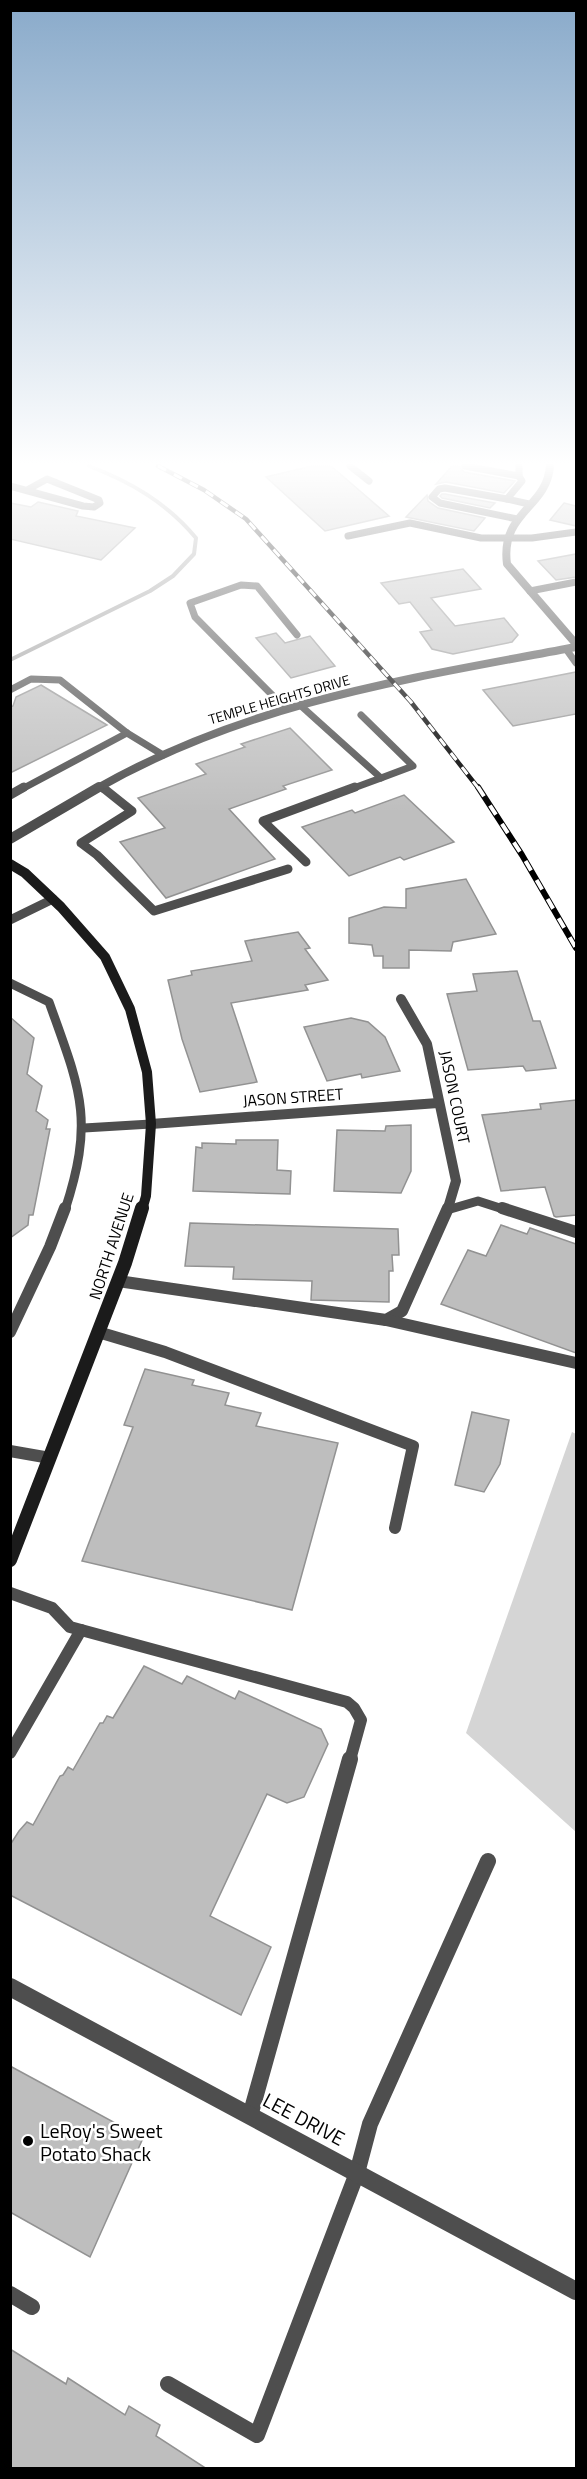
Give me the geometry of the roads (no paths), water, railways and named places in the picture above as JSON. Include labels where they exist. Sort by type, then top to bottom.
[{"type":"main road","name":"NORTH AVENUE","points":[[10,864],[25,873],[53,899],[105,957],[130,1009],[147,1072],[151,1124],[146,1196],[118,1281],[10,1560]]},
{"type":"street","points":[[522,582],[576,645]]},
{"type":"street","name":"TEMPLE HEIGHTS DRIVE","points":[[10,839],[163,754],[234,724],[300,705],[393,683],[566,649],[576,645]]},
{"type":"street","name":"JASON COURT","points":[[401,999],[427,1044],[456,1181],[448,1208]]},
{"type":"street","name":"JASON STREET","points":[[151,1124],[438,1103]]},
{"type":"street","name":"LEE DRIVE","points":[[10,1987],[576,2291]]},
{"type":"lane","points":[[530,591],[576,582]]},
{"type":"lane","points":[[286,709],[195,616],[190,603],[241,585],[256,586],[297,635]]},
{"type":"lane","points":[[566,649],[576,663]]},
{"type":"lane","points":[[10,690],[31,679],[60,680],[127,733],[163,754]]},
{"type":"lane","points":[[300,705],[381,778]]},
{"type":"lane","points":[[306,862],[263,821],[413,765],[361,715]]},
{"type":"lane","points":[[10,795],[127,733]]},
{"type":"lane","points":[[101,787],[132,811],[81,843],[97,855],[154,911],[288,869]]},
{"type":"lane","points":[[10,920],[53,899]]},
{"type":"lane","points":[[10,983],[49,1002],[80,1093],[84,1128],[70,1201],[10,1332]]},
{"type":"lane","points":[[84,1128],[151,1124]]},
{"type":"lane","points":[[386,1320],[402,1311],[448,1208],[478,1201],[576,1232]]},
{"type":"lane","points":[[118,1281],[386,1320],[576,1363]]},
{"type":"lane","points":[[98,1332],[165,1352],[413,1446],[395,1528]]},
{"type":"lane","points":[[10,1451],[50,1458]]},
{"type":"lane","points":[[10,1593],[52,1608],[70,1627],[347,1702],[354,1708],[361,1720],[250,2116]]},
{"type":"lane","points":[[10,1753],[81,1630]]},
{"type":"lane","points":[[168,2384],[257,2435],[357,2173],[370,2124],[488,1862]]},
{"type":"lane","points":[[10,2294],[32,2307]]},
{"type":"waterway","points":[[10,660],[150,591],[164,582]]},
{"type":"railway","points":[[303,582],[411,702],[479,789]]},
{"type":"railway","points":[[478,787],[522,855],[576,948]]},
{"type":"place","name":"LeRoy's Sweet Potato Shack","points":[[28,2141]]}]
